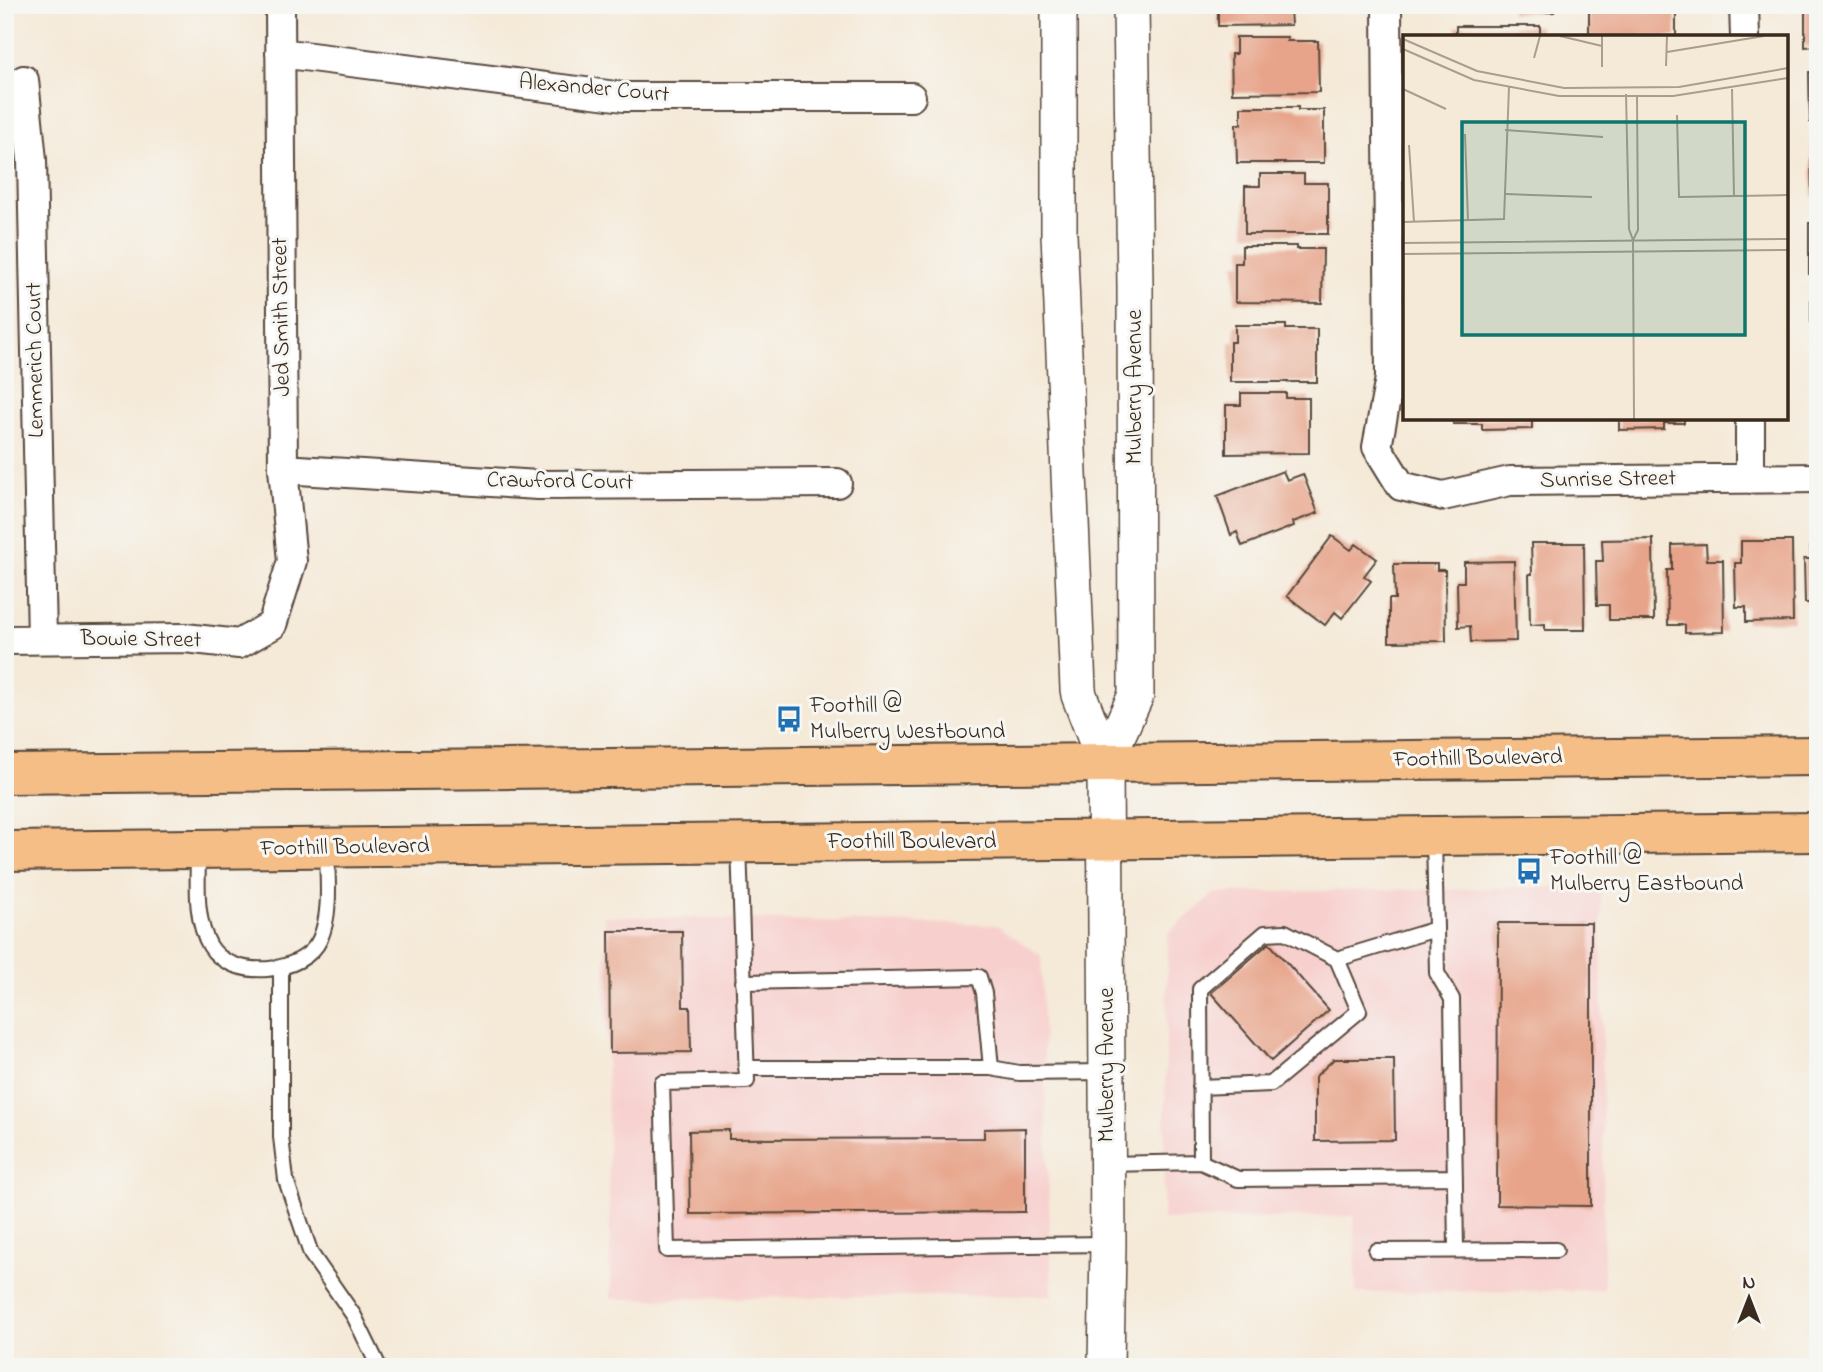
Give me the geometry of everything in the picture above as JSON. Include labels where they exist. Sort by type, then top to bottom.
[{"type":"main road","name":"Foothill Boulevard","points":[[5,774],[1818,756]]},
{"type":"main road","name":"Foothill Boulevard","points":[[5,851],[1818,832]]},
{"type":"street","name":"Jed Smith Street","points":[[272,625],[292,561],[283,469],[280,5]]},
{"type":"street","name":"Mulberry Avenue","points":[[1059,5],[1059,234],[1078,689],[1105,763],[1108,1244],[1106,1367]]},
{"type":"street","name":"Mulberry Avenue","points":[[1105,763],[1136,695],[1131,5]]},
{"type":"street","name":"Sunrise Street","points":[[1387,5],[1390,378],[1377,447],[1401,486],[1443,496],[1510,481],[1818,478]]},
{"type":"street","points":[[1744,5],[1745,35]]},
{"type":"street","name":"Alexander Court","points":[[280,53],[624,97],[911,97]]},
{"type":"street","name":"Lemmerich Court","points":[[24,80],[32,160],[42,639]]},
{"type":"street","points":[[1749,420],[1750,478]]},
{"type":"street","name":"Crawford Court","points":[[283,469],[538,485],[837,483]]},
{"type":"street","name":"Bowie Street","points":[[5,640],[185,638],[239,644],[272,625]]},
{"type":"lane","points":[[1434,837],[1437,973],[1452,999],[1456,1249]]},
{"type":"lane","points":[[739,843],[747,1080],[662,1083],[667,1250],[1108,1244]]},
{"type":"lane","points":[[198,850],[201,925],[212,950],[225,962],[239,968],[260,970],[281,967],[306,957],[320,941],[326,921],[327,848]]},
{"type":"lane","points":[[1337,959],[1436,929]]},
{"type":"lane","points":[[1200,1087],[1270,1084],[1359,1011],[1337,959],[1285,932],[1265,933],[1200,989],[1200,1087],[1201,1162]]},
{"type":"lane","points":[[281,967],[281,1137],[286,1180],[311,1254],[354,1316],[377,1363]]},
{"type":"lane","points":[[743,982],[979,977],[984,993],[991,1068]]},
{"type":"lane","points":[[746,1068],[991,1068],[1019,1073],[1107,1072]]},
{"type":"lane","points":[[1107,1164],[1201,1162],[1238,1179],[1455,1177]]},
{"type":"lane","points":[[1376,1251],[1556,1250]]},
{"type":"shaded area","points":[[1601,886],[1604,1290],[1356,1293],[1354,1216],[1163,1220],[1168,933],[1215,893]]},
{"type":"shaded area","points":[[604,916],[997,925],[1041,956],[1052,1295],[611,1299]]},
{"type":"building","points":[[1218,5],[1296,5],[1296,9],[1290,9],[1291,25],[1218,26]]},
{"type":"building","points":[[1511,5],[1554,5],[1554,12],[1511,13]]},
{"type":"building","points":[[1805,5],[1818,5],[1818,46],[1805,47]]},
{"type":"building","points":[[1589,11],[1676,11],[1676,35],[1589,35]]},
{"type":"building","points":[[1456,26],[1540,26],[1540,35],[1456,35]]},
{"type":"building","points":[[1236,37],[1287,37],[1287,41],[1318,41],[1319,92],[1232,93],[1231,54],[1236,54]]},
{"type":"building","points":[[1809,72],[1818,72],[1818,122],[1810,122]]},
{"type":"building","points":[[1241,107],[1324,110],[1324,163],[1237,163],[1236,124],[1241,124]]},
{"type":"building","points":[[1811,148],[1818,148],[1818,197],[1812,197]]},
{"type":"building","points":[[1260,174],[1304,174],[1304,183],[1328,183],[1328,234],[1245,234],[1245,186],[1260,186]]},
{"type":"building","points":[[1809,223],[1818,223],[1818,274],[1809,274]]},
{"type":"building","points":[[1242,246],[1323,249],[1322,303],[1235,302],[1235,263],[1242,263]]},
{"type":"building","points":[[1811,296],[1818,296],[1818,345],[1811,345]]},
{"type":"building","points":[[1235,325],[1286,325],[1286,329],[1317,329],[1317,382],[1230,382],[1230,342],[1235,342]]},
{"type":"building","points":[[1241,393],[1286,393],[1286,398],[1309,398],[1309,453],[1226,454],[1226,405],[1241,405]]},
{"type":"building","points":[[1453,420],[1532,420],[1532,429],[1482,430],[1482,424],[1453,424]]},
{"type":"building","points":[[1619,420],[1684,420],[1684,423],[1664,423],[1664,429],[1619,430]]},
{"type":"building","points":[[1283,471],[1287,480],[1303,474],[1318,513],[1293,522],[1294,526],[1242,546],[1237,532],[1231,535],[1217,496]]},
{"type":"building","points":[[1332,536],[1351,550],[1356,544],[1377,559],[1364,576],[1371,581],[1342,618],[1335,612],[1325,625],[1287,596]]},
{"type":"building","points":[[1810,537],[1818,537],[1818,613],[1815,613],[1815,603],[1805,603],[1804,559],[1811,559]]},
{"type":"building","points":[[1653,539],[1654,620],[1609,620],[1609,605],[1597,605],[1596,561],[1603,561],[1602,540]]},
{"type":"building","points":[[1741,541],[1792,541],[1793,621],[1746,622],[1746,607],[1736,607],[1735,563],[1741,563]]},
{"type":"building","points":[[1531,543],[1584,543],[1585,630],[1545,630],[1545,624],[1530,625]]},
{"type":"building","points":[[1706,544],[1707,560],[1723,560],[1724,632],[1685,633],[1685,625],[1668,625],[1667,570],[1672,570],[1672,545]]},
{"type":"building","points":[[1514,561],[1516,641],[1471,642],[1470,626],[1458,627],[1457,582],[1464,582],[1464,562]]},
{"type":"building","points":[[1394,564],[1437,564],[1437,570],[1445,570],[1446,641],[1389,642],[1389,599],[1395,599]]},
{"type":"building","points":[[1498,923],[1591,923],[1591,1206],[1497,1205]]},
{"type":"building","points":[[609,931],[682,931],[683,1007],[690,1007],[691,1052],[610,1053]]},
{"type":"building","points":[[1269,943],[1329,1010],[1271,1061],[1211,993]]},
{"type":"building","points":[[1334,1059],[1394,1059],[1395,1140],[1315,1141],[1315,1077]]},
{"type":"building","points":[[1025,1128],[1025,1212],[690,1214],[689,1131],[729,1130],[729,1139],[984,1138],[984,1129]]},
{"type":"place","name":"Foothill @ Mulberry Westbound","points":[[789,719]]},
{"type":"place","name":"Foothill @ Mulberry Eastbound","points":[[1529,871]]}]
